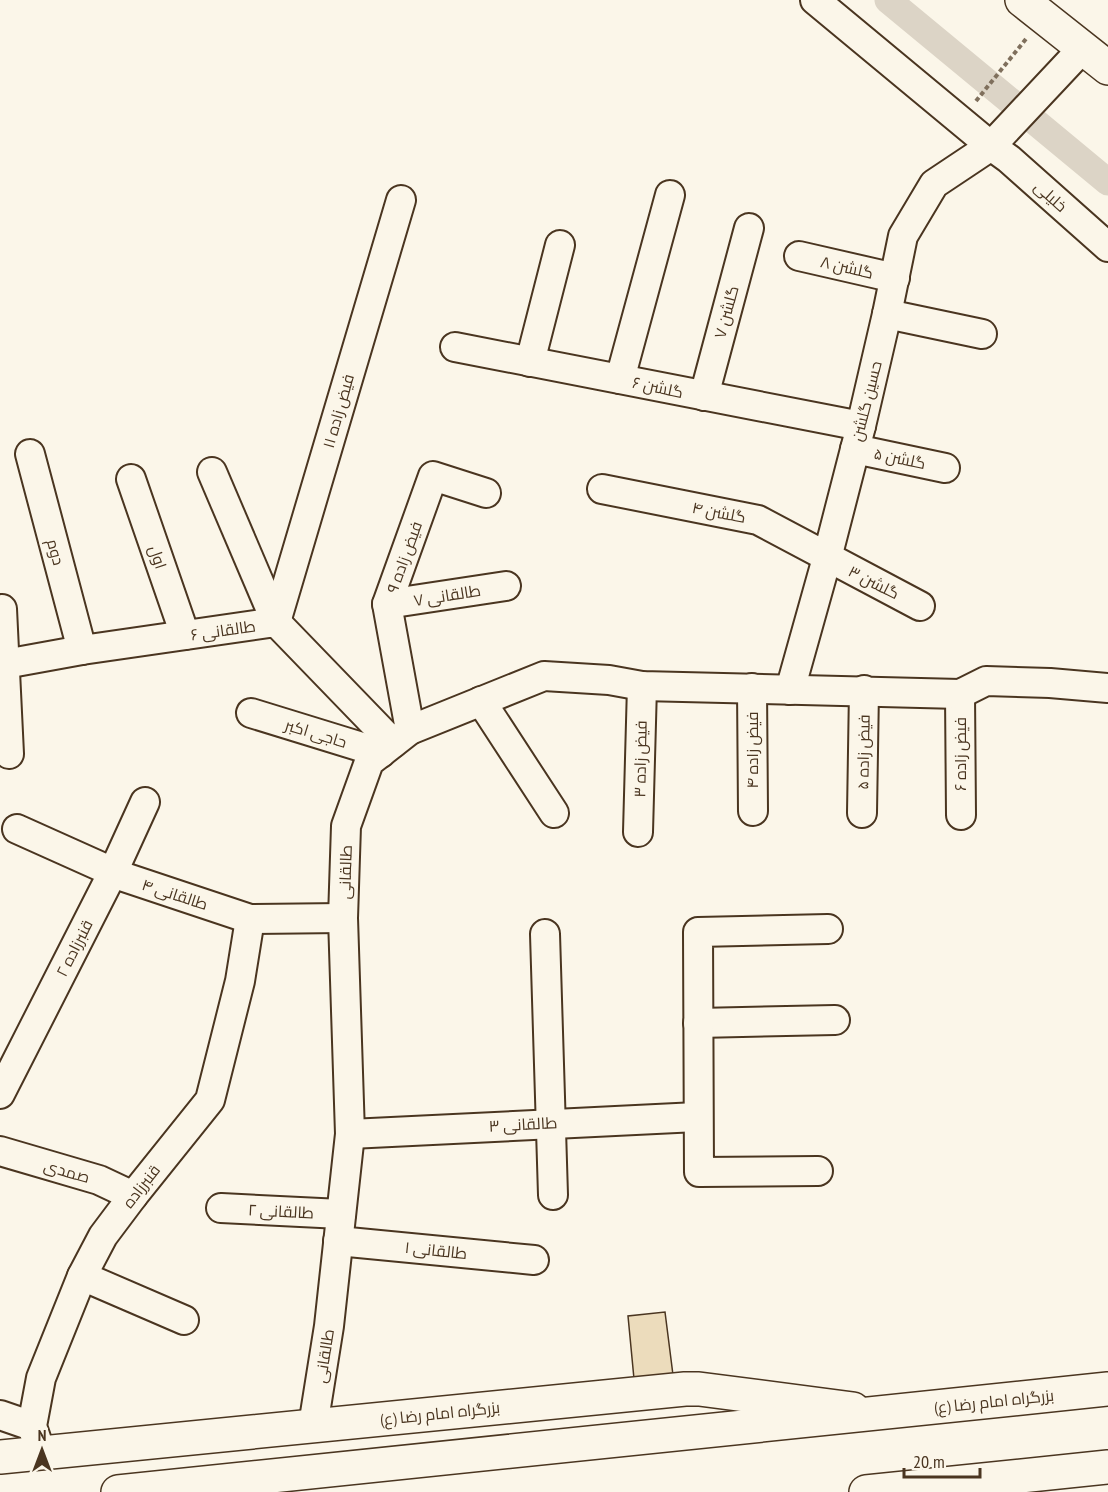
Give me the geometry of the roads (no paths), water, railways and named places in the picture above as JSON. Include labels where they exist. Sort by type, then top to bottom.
[{"type":"main road","points":[[1022,0],[1095,59]]},
{"type":"main road","name":"بزرگراه امام رضا (ع)","points":[[0,1457],[37,1440],[313,1426],[685,1389],[879,1413]]},
{"type":"main road","name":"بزرگراه امام رضا (ع)","points":[[118,1492],[1108,1389]]},
{"type":"main road","points":[[894,1491],[1108,1467]]},
{"type":"street","points":[[815,0],[992,146]]},
{"type":"street","name":"حسین گلشن","points":[[790,690],[858,437],[888,314],[903,236],[934,184],[992,146],[1095,59]]},
{"type":"street","name":"خلیلی","points":[[992,146],[1108,247]]},
{"type":"street","points":[[621,379],[670,195]]},
{"type":"street","name":"فیض زاده ۱۱","points":[[276,622],[401,200]]},
{"type":"street","name":"گلشن ۷","points":[[704,396],[749,228]]},
{"type":"street","points":[[530,362],[560,244]]},
{"type":"street","name":"گلشن ۸","points":[[799,256],[895,278]]},
{"type":"street","points":[[888,314],[982,334]]},
{"type":"street","name":"گلشن ۶","points":[[455,347],[704,396],[858,437]]},
{"type":"street","name":"گلشن ۵","points":[[858,437],[945,468]]},
{"type":"street","name":"دوم","points":[[30,454],[82,650]]},
{"type":"street","points":[[212,472],[276,622]]},
{"type":"street","name":"فیض زاده ۹","points":[[394,742],[387,604],[433,476],[486,493]]},
{"type":"street","name":"اول","points":[[131,479],[185,635]]},
{"type":"street","name":"گلشن ۴","points":[[602,489],[758,520],[827,558]]},
{"type":"street","name":"گلشن ۳","points":[[827,558],[920,606]]},
{"type":"street","name":"طالقانی ۷","points":[[387,604],[506,586]]},
{"type":"street","points":[[2,609],[9,754]]},
{"type":"street","name":"طالقانی ۶","points":[[5,664],[82,650],[276,622],[394,742]]},
{"type":"street","points":[[394,742],[481,701],[544,676],[609,680],[642,686],[960,694],[986,681],[1108,688]]},
{"type":"street","name":"فیض زاده ۳","points":[[638,832],[642,686]]},
{"type":"street","name":"فیض زاده ۴","points":[[752,688],[753,811]]},
{"type":"street","name":"فیض زاده ۵","points":[[862,813],[864,690]]},
{"type":"street","name":"فیض زاده ۶","points":[[960,694],[961,815]]},
{"type":"street","points":[[481,701],[554,813]]},
{"type":"street","name":"حاجی اکبر","points":[[251,713],[394,742]]},
{"type":"street","name":"طالقانی","points":[[313,1426],[329,1326],[350,1134],[343,918],[346,826],[369,762],[394,742]]},
{"type":"street","name":"قنبرزاده ۲","points":[[0,1094],[113,872],[145,801]]},
{"type":"street","name":"طالقانی ۴","points":[[16,829],[113,872],[250,919],[343,918]]},
{"type":"street","name":"قنبرزاده","points":[[37,1440],[41,1378],[82,1276],[104,1236],[133,1196],[210,1100],[240,981],[250,919]]},
{"type":"street","points":[[818,1171],[699,1172],[698,932],[828,929]]},
{"type":"street","points":[[545,934],[553,1195]]},
{"type":"street","points":[[698,1023],[835,1020]]},
{"type":"street","name":"طالقانی ۳","points":[[350,1134],[697,1117]]},
{"type":"street","name":"صمدی","points":[[0,1151],[99,1180],[133,1196]]},
{"type":"street","name":"طالقانی ۲","points":[[221,1208],[339,1227]]},
{"type":"street","name":"طالقانی ۱","points":[[339,1227],[534,1260]]},
{"type":"street","points":[[82,1276],[184,1320]]},
{"type":"street","points":[[0,1414],[37,1440]]},
{"type":"waterway","points":[[888,0],[1108,182]]}]
